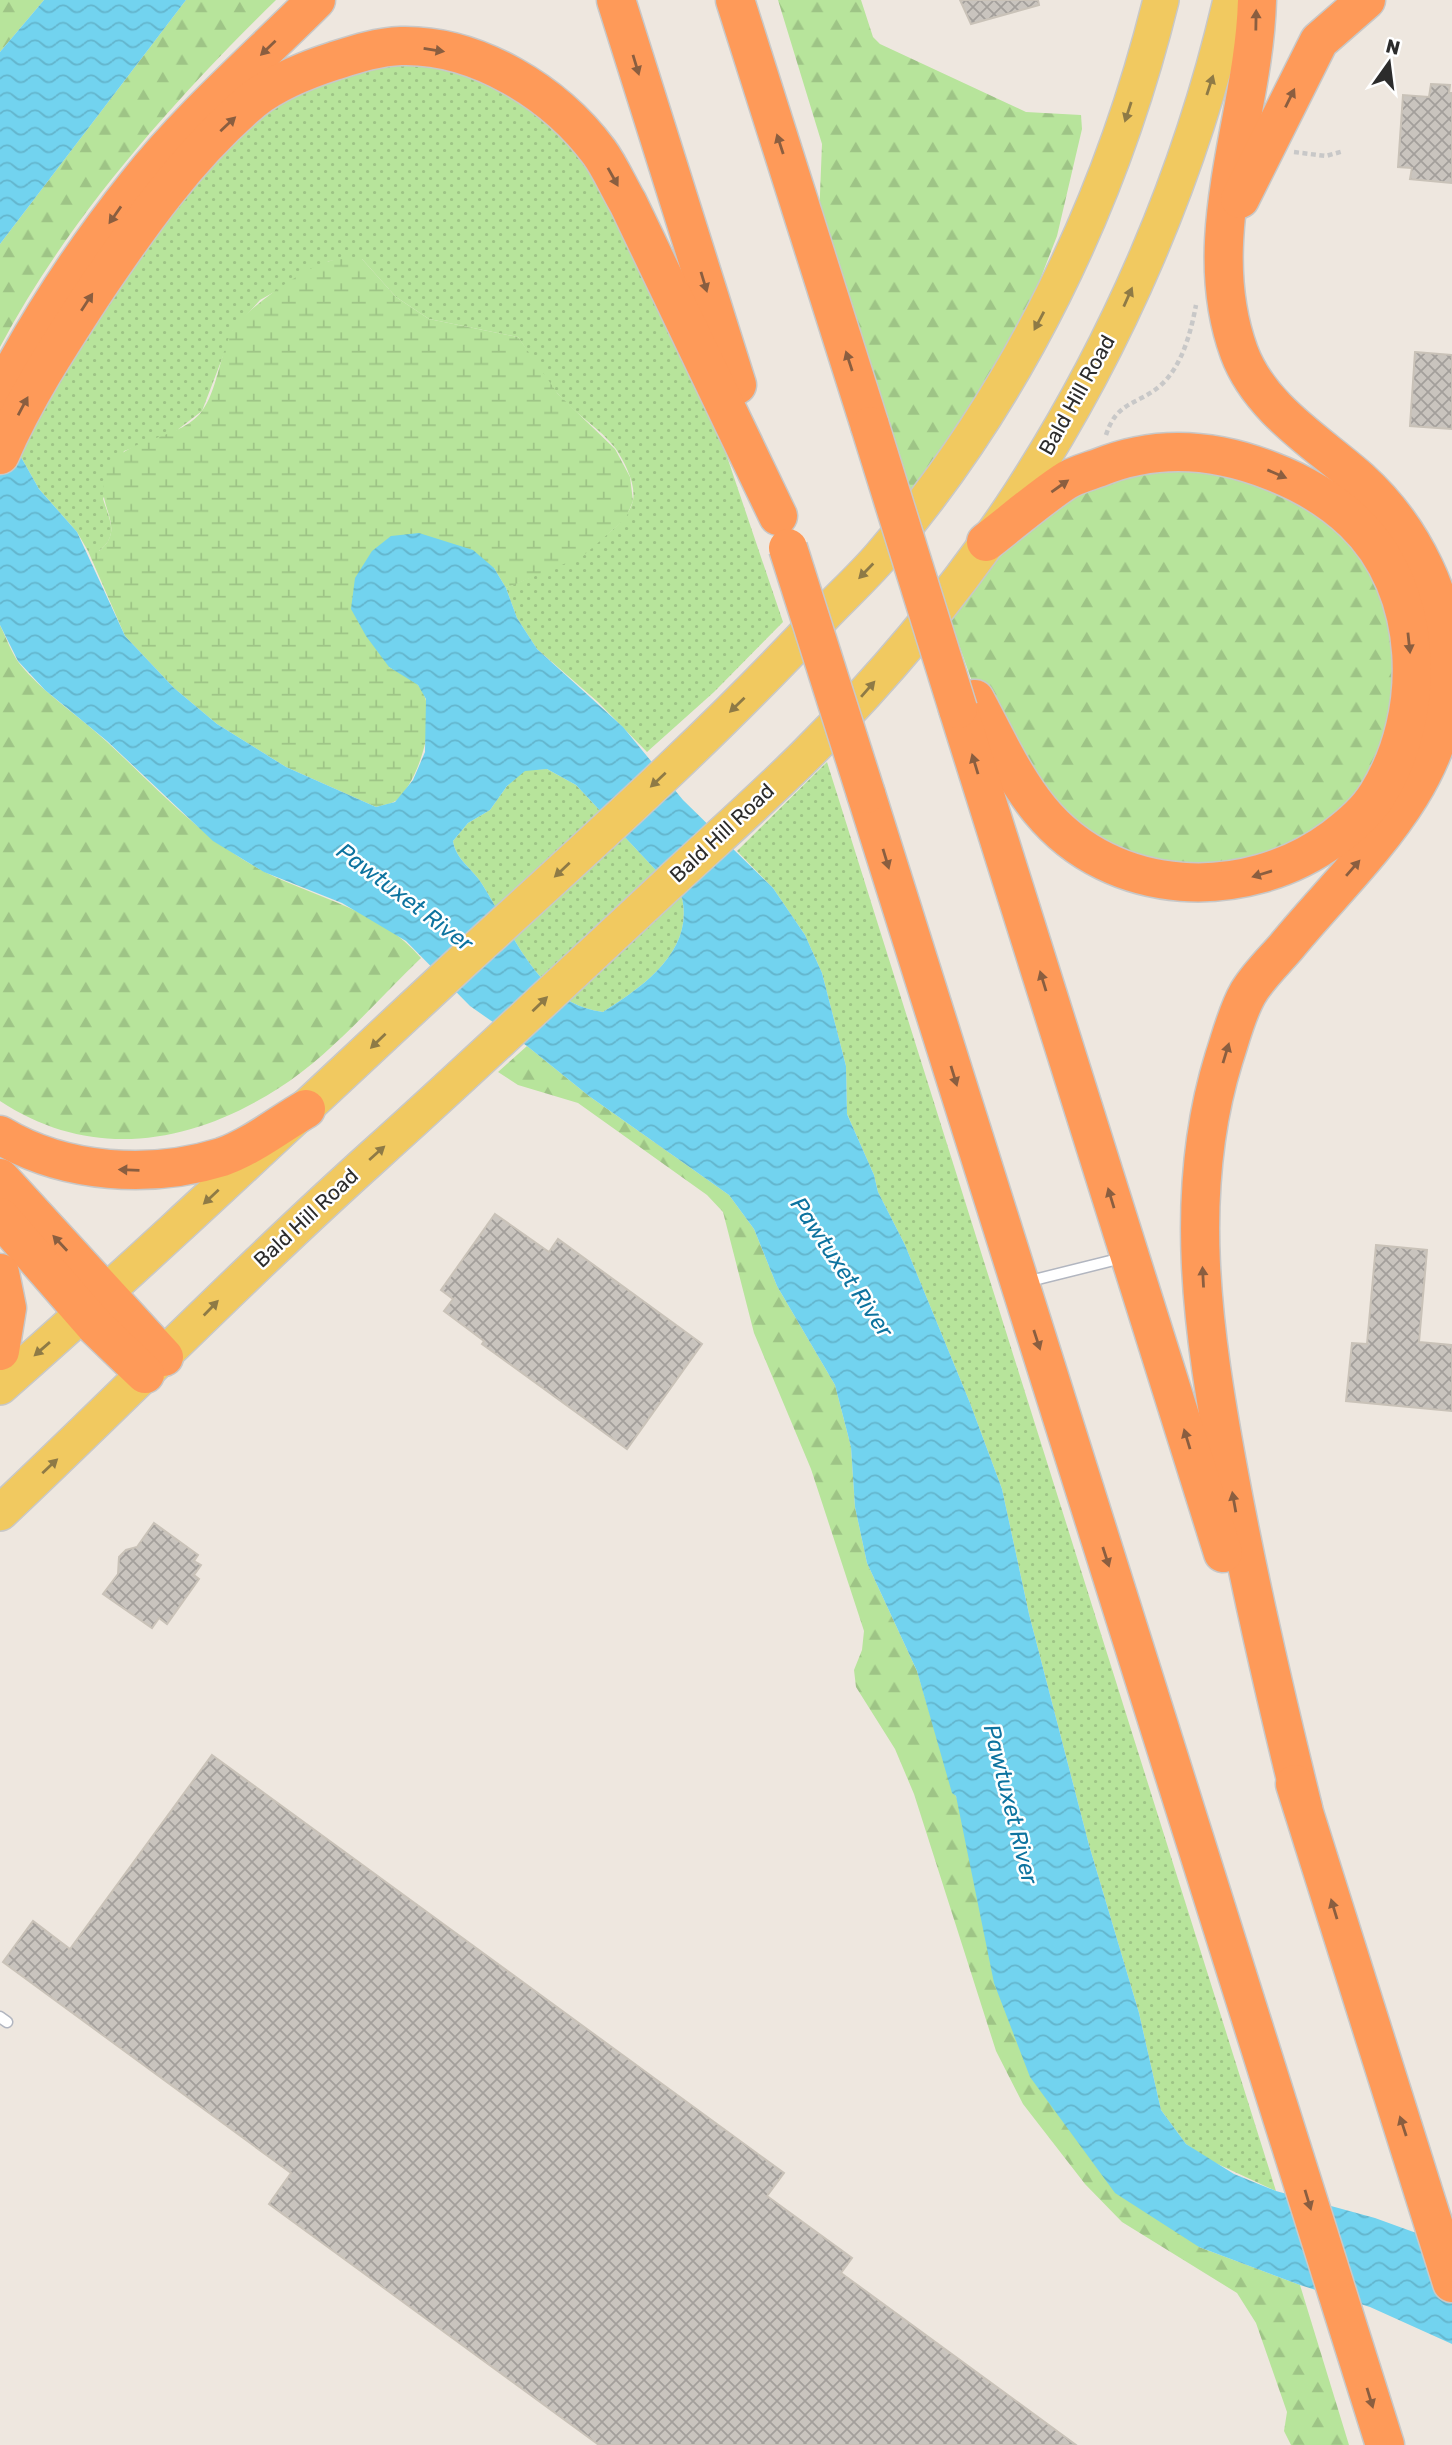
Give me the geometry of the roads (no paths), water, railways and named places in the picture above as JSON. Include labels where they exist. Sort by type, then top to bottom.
[{"type":"highway","points":[[0,455],[20,410],[41,347],[137,183],[220,95],[316,0]]},
{"type":"highway","points":[[616,0],[1385,2445]]},
{"type":"highway","points":[[735,0],[870,426],[907,509],[1129,1256],[1452,2283]]},
{"type":"highway","points":[[1256,0],[1256,35],[1228,199],[1226,309],[1242,359],[1270,402],[1378,497],[1409,540],[1429,577],[1439,606],[1449,669],[1447,704],[1438,738],[1426,772],[1400,814],[1249,992],[1220,1070],[1204,1140],[1199,1202],[1206,1339],[1242,1544],[1303,1808]]},
{"type":"highway","points":[[1226,233],[1243,192],[1319,41],[1366,0]]},
{"type":"highway","points":[[0,394],[41,347],[143,218],[208,143],[255,99],[289,78],[369,50],[402,46],[440,50],[478,60],[523,83],[565,113],[600,153],[634,215],[783,532]]},
{"type":"highway","points":[[966,704],[998,742],[1041,811],[1069,837],[1100,859],[1135,873],[1172,882],[1210,884],[1248,878],[1283,867],[1318,850],[1350,826],[1376,797],[1393,763],[1406,727],[1412,690],[1410,644],[1401,595],[1379,553],[1354,522],[1320,496],[1284,476],[1246,461],[1171,450],[1134,455],[1067,480],[986,542]]},
{"type":"highway","points":[[0,1135],[18,1146],[68,1161],[114,1170],[158,1171],[224,1156],[306,1110]]},
{"type":"highway","points":[[0,1178],[95,1303]]},
{"type":"highway","points":[[0,1217],[95,1303],[155,1366]]},
{"type":"highway","points":[[0,1273],[7,1308],[0,1351]]},
{"type":"main road","points":[[0,1387],[306,1110],[590,845],[767,676],[881,557],[954,460],[1009,377],[1089,219],[1144,64],[1161,0]]},
{"type":"main road","name":"Bald Hill Road","points":[[0,1513],[155,1366],[237,1283],[491,1051],[768,790],[861,697],[986,542],[1026,485],[1113,333],[1180,174],[1215,70],[1231,0]]},
{"type":"lane","points":[[1020,1284],[1129,1256]]},
{"type":"water","points":[[44,0],[186,0],[0,244],[0,52]]},
{"type":"water","name":"Pawtuxet River","points":[[0,431],[17,450],[39,489],[77,532],[125,636],[174,688],[217,724],[286,767],[376,807],[395,802],[413,780],[425,752],[426,699],[418,685],[389,667],[366,636],[351,609],[355,578],[372,551],[391,536],[419,533],[473,550],[494,568],[506,588],[517,618],[537,649],[623,727],[683,800],[773,888],[805,935],[822,973],[846,1066],[847,1114],[874,1175],[878,1192],[905,1245],[1002,1489],[1029,1614],[1089,1845],[1139,2013],[1161,2110],[1186,2144],[1234,2174],[1276,2191],[1375,2218],[1452,2246],[1452,2344],[1370,2307],[1300,2285],[1199,2247],[1115,2193],[1030,2077],[994,1983],[956,1796],[952,1793],[917,1671],[867,1563],[855,1507],[851,1447],[835,1385],[777,1286],[754,1229],[729,1195],[589,1096],[527,1046],[470,1006],[406,941],[342,903],[264,872],[213,841],[107,741],[45,690],[18,661],[0,625]],"holes":[[[547,769],[576,785],[682,898],[684,917],[673,951],[649,979],[603,1012],[580,1006],[544,981],[517,944],[478,878],[457,853],[453,841],[468,823],[490,810],[507,786],[525,771]]]}]
